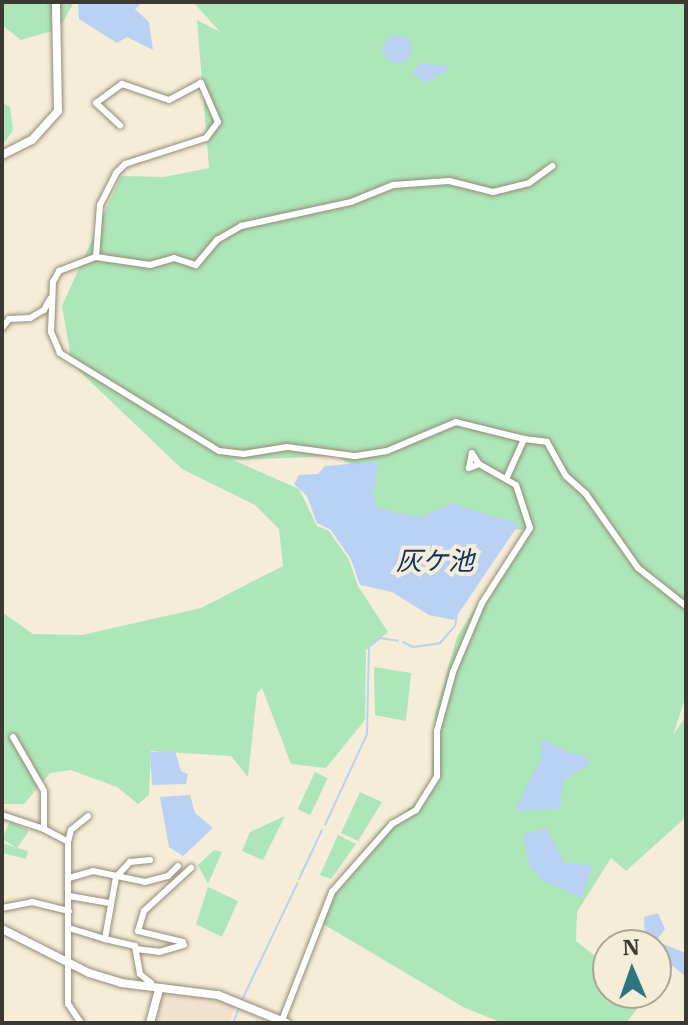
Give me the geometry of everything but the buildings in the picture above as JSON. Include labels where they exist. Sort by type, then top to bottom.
[{"type":"street","points":[[2,155],[32,140],[58,111],[56,2]]},
{"type":"street","points":[[96,257],[100,205],[116,173],[125,164],[206,138],[218,122],[201,83],[169,100],[122,84],[96,103],[120,125]]},
{"type":"street","points":[[552,166],[529,183],[499,192],[449,181],[393,185],[351,202],[259,220],[223,235],[196,265],[174,258],[150,265],[96,257],[59,271],[52,296],[51,332],[60,353],[219,451],[244,454],[287,447],[354,456],[387,451],[456,422],[547,442],[566,476],[586,494],[638,568],[686,606]]},
{"type":"street","points":[[2,328],[9,319],[30,318],[44,310],[52,296]]},
{"type":"street","points":[[507,477],[524,439]]},
{"type":"street","points":[[2,929],[68,965],[159,989],[218,995],[283,1022],[332,892],[392,824],[416,810],[437,776],[437,731],[453,672],[482,603],[530,528],[522,496],[507,477],[479,464]]},
{"type":"street","points":[[13,737],[44,791],[44,829]]},
{"type":"street","points":[[2,815],[44,829],[68,842]]},
{"type":"street","points":[[81,1023],[68,1004],[68,842],[71,830],[88,816]]},
{"type":"street","points":[[105,939],[116,877],[130,862],[150,860]]},
{"type":"street","points":[[69,878],[84,870],[145,882],[168,876],[178,866]]},
{"type":"street","points":[[159,989],[144,982],[135,962],[138,931],[144,911],[191,868]]},
{"type":"street","points":[[69,896],[109,903]]},
{"type":"street","points":[[2,908],[32,902],[69,911]]},
{"type":"street","points":[[69,928],[159,952],[184,943],[138,931]]},
{"type":"street","points":[[150,1023],[159,989]]},
{"type":"shaded area","points":[[162,995],[190,995],[236,1004],[229,1023],[160,1023],[156,1022]]},
{"type":"green space","points":[[2,2],[73,4],[59,29],[21,40],[2,25]]},
{"type":"green space","points":[[193,2],[686,2],[686,695],[673,735],[686,716],[686,817],[626,871],[611,858],[577,912],[576,941],[592,954],[592,1009],[637,1009],[626,1023],[503,1023],[465,1008],[323,924],[334,894],[347,882],[342,876],[384,826],[416,803],[431,780],[435,714],[457,637],[525,530],[423,521],[374,510],[366,475],[337,456],[233,460],[299,489],[317,526],[329,531],[349,560],[358,586],[388,632],[366,650],[365,720],[326,768],[291,764],[262,688],[257,693],[248,777],[231,756],[151,751],[149,795],[138,804],[117,787],[71,770],[50,773],[24,804],[2,804],[2,612],[33,634],[82,635],[201,608],[283,566],[279,529],[255,505],[182,469],[72,364],[62,306],[121,176],[164,177],[209,168],[197,20],[220,32]]},
{"type":"green space","points":[[2,103],[10,107],[13,130],[2,146]]},
{"type":"green space","points":[[374,667],[411,673],[406,721],[375,715]]},
{"type":"green space","points":[[315,772],[328,778],[310,815],[298,809]]},
{"type":"green space","points":[[360,792],[382,802],[358,841],[341,833]]},
{"type":"green space","points":[[285,816],[263,860],[242,851],[250,832]]},
{"type":"green space","points":[[10,821],[29,831],[17,848],[2,839]]},
{"type":"green space","points":[[338,835],[356,844],[331,879],[320,875]]},
{"type":"green space","points":[[3,843],[28,851],[26,859],[2,853]]},
{"type":"green space","points":[[214,850],[222,852],[208,884],[198,865]]},
{"type":"green space","points":[[208,887],[238,901],[222,937],[196,924]]},
{"type":"water","points":[[78,2],[142,2],[135,9],[149,22],[153,50],[127,37],[117,43],[79,19]]},
{"type":"water","points":[[397,35],[407,39],[411,49],[407,59],[397,63],[387,59],[383,49],[387,39]]},
{"type":"water","points":[[420,63],[447,66],[449,70],[426,82],[412,74]]},
{"type":"water","name":"灰ケ池","points":[[373,462],[378,465],[373,496],[378,508],[420,518],[451,503],[519,524],[454,620],[429,615],[392,592],[360,585],[351,559],[330,529],[317,523],[307,496],[294,484],[299,475],[318,474],[325,466]]},
{"type":"water","points":[[542,738],[569,753],[585,755],[590,763],[563,781],[560,809],[515,810],[541,758]]},
{"type":"water","points":[[175,751],[181,771],[188,774],[186,784],[152,785],[150,752]]},
{"type":"water","points":[[190,795],[195,813],[213,828],[183,856],[169,847],[160,797]]},
{"type":"water","points":[[546,828],[564,862],[593,866],[581,898],[542,880],[528,863],[524,834]]},
{"type":"water","points":[[658,913],[665,929],[644,929],[644,917]]},
{"type":"water","points":[[672,948],[686,953],[686,977],[672,965]]},
{"type":"waterway","points":[[403,642],[413,647],[440,643],[455,626],[457,615]]},
{"type":"waterway","points":[[325,825],[367,734],[369,647],[380,638],[398,641]]},
{"type":"waterway","points":[[299,879],[322,830]]},
{"type":"waterway","points":[[241,1002],[297,884]]},
{"type":"waterway","points":[[233,1023],[239,1008]]}]
